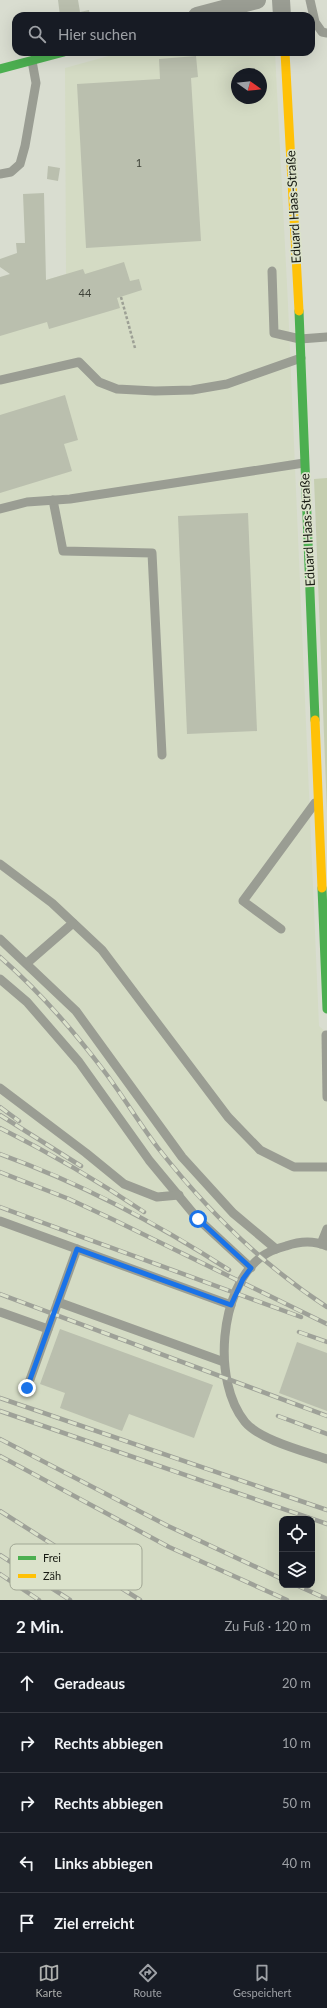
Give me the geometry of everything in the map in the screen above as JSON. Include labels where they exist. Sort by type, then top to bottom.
[{"type":"street","points":[[212,12],[257,0]]},
{"type":"street","points":[[281,0],[282,12]]},
{"type":"street","points":[[0,69],[48,56]]},
{"type":"street","name":"Eduard Haas-Straße","points":[[285,56],[301,358],[327,1009]]},
{"type":"lane","points":[[310,0],[313,12]]},
{"type":"lane","points":[[315,22],[322,32],[327,33]]},
{"type":"lane","points":[[0,174],[11,172],[20,164],[33,108],[36,83],[32,60]]},
{"type":"lane","points":[[272,271],[274,333],[300,339],[327,337]]},
{"type":"lane","points":[[0,380],[79,362],[99,382],[117,389],[155,391],[192,390],[227,384],[301,358]]},
{"type":"lane","points":[[0,509],[27,502],[70,499],[304,463]]},
{"type":"lane","points":[[53,500],[63,551],[152,553],[162,755]]},
{"type":"lane","points":[[281,929],[243,901],[318,799]]},
{"type":"lane","points":[[0,864],[52,903],[102,950],[228,1117],[260,1150],[294,1167],[327,1167]]},
{"type":"lane","points":[[27,963],[73,923]]},
{"type":"lane","points":[[2,943],[27,963],[76,1011],[182,1157],[233,1213],[276,1249]]},
{"type":"lane","points":[[0,979],[27,1002],[79,1062],[149,1160],[198,1219],[251,1268]]},
{"type":"lane","points":[[326,1035],[327,1097]]},
{"type":"lane","points":[[0,1088],[86,1153],[124,1184],[157,1196],[179,1195]]},
{"type":"lane","points":[[0,1221],[231,1305]]},
{"type":"lane","points":[[327,1229],[324,1245],[314,1241],[291,1244],[276,1249],[261,1257],[251,1268],[243,1279],[231,1305],[226,1333],[224,1362],[231,1398],[246,1422],[268,1438],[327,1459]]},
{"type":"lane","points":[[27,1388],[77,1249]]},
{"type":"lane","points":[[58,1302],[224,1362]]},
{"type":"lane","points":[[0,1312],[48,1329]]},
{"type":"path","points":[[121,297],[135,348]]},
{"type":"shaded area","points":[[108,56],[275,56],[288,304],[319,1026],[327,1033],[327,1600],[0,1600],[0,277],[36,283],[66,274],[65,68]]},
{"type":"shaded area","points":[[327,478],[327,812],[314,479]]},
{"type":"building","points":[[58,0],[78,0],[80,12],[60,12]]},
{"type":"building","points":[[196,56],[198,77],[191,78],[201,241],[86,248],[77,84],[160,79],[159,59]]},
{"type":"building","points":[[48,166],[60,168],[58,181],[47,179]]},
{"type":"building","points":[[44,193],[46,280],[83,269],[85,274],[124,262],[130,281],[139,279],[142,290],[117,298],[120,308],[49,329],[47,322],[0,336],[0,277],[10,274],[0,267],[0,259],[17,253],[16,243],[25,243],[23,194]]},
{"type":"building","points":[[65,395],[78,440],[64,444],[72,471],[0,493],[0,415]]},
{"type":"building","points":[[248,513],[257,731],[187,734],[178,516]]},
{"type":"building","points":[[60,1329],[213,1385],[194,1438],[129,1414],[122,1431],[60,1408],[65,1393],[40,1384]]},
{"type":"building","points":[[297,1342],[327,1353],[327,1411],[279,1393]]},
{"type":"railway","points":[[0,957],[42,997],[80,1041],[111,1080],[158,1148],[195,1193],[257,1254],[280,1273],[327,1307]]},
{"type":"railway","points":[[0,1107],[19,1121]]},
{"type":"railway","points":[[0,1115],[81,1166]]},
{"type":"railway","points":[[0,1128],[74,1168],[144,1212]]},
{"type":"railway","points":[[0,1154],[60,1178],[118,1205],[174,1236],[229,1270]]},
{"type":"railway","points":[[0,1172],[69,1199],[327,1324]]},
{"type":"railway","points":[[0,1207],[301,1317]]},
{"type":"railway","points":[[0,1294],[327,1416]]},
{"type":"railway","points":[[299,1332],[327,1342]]},
{"type":"railway","points":[[0,1398],[327,1510]]},
{"type":"railway","points":[[0,1411],[327,1524]]},
{"type":"railway","points":[[278,1416],[327,1434]]},
{"type":"railway","points":[[0,1439],[168,1526],[279,1578]]},
{"type":"railway","points":[[0,1456],[169,1547],[287,1600]]},
{"type":"railway","points":[[0,1511],[52,1544]]},
{"type":"railway","points":[[0,1555],[10,1561]]},
{"type":"railway","points":[[0,1574],[10,1581]]},
{"type":"railway","points":[[303,1588],[327,1599]]},
{"type":"railway","points":[[24,1590],[39,1600]]},
{"type":"railway","points":[[54,1590],[70,1600]]},
{"type":"railway","points":[[124,1590],[140,1600]]},
{"type":"traffic: fast","points":[[0,69],[49,56]]},
{"type":"traffic: fast","points":[[299,311],[315,720]]},
{"type":"traffic: fast","points":[[322,888],[327,1009]]},
{"type":"traffic: slow","points":[[285,56],[299,311]]},
{"type":"traffic: slow","points":[[315,720],[322,888]]},
{"type":"route","points":[[27,1388],[77,1249],[231,1305],[243,1279],[251,1268],[198,1219]]}]
